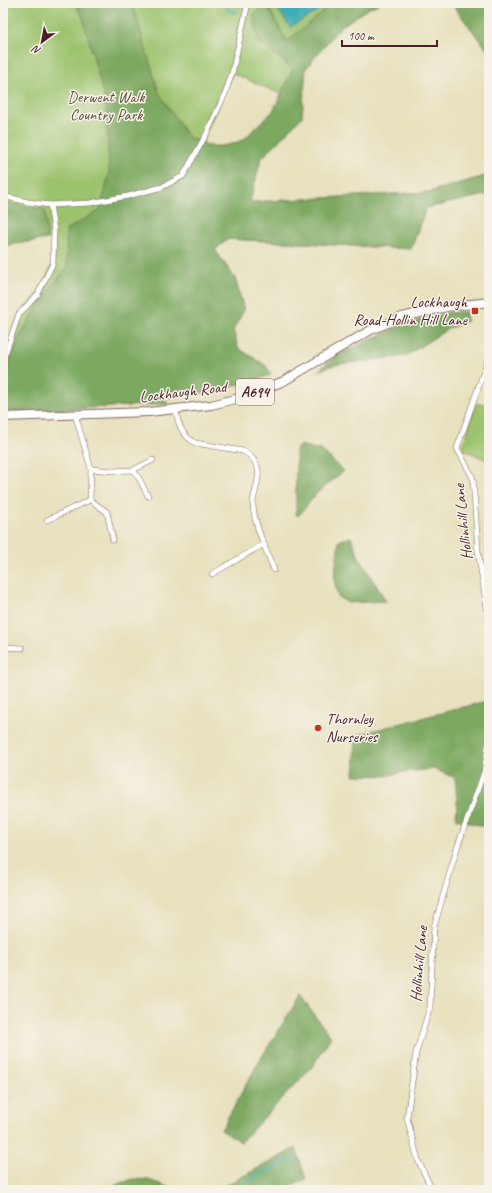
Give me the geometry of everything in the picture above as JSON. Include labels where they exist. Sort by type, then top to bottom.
[{"type":"main road","name":"Lockhaugh Road","points":[[3,417],[176,410],[211,405],[243,397],[284,380],[359,336],[402,317],[447,307],[489,302]]},
{"type":"street","points":[[3,196],[50,207],[90,203],[128,196],[162,187],[183,176],[207,133],[225,94],[232,73],[248,3]]},
{"type":"street","points":[[3,360],[19,314],[38,294],[53,263],[54,230],[50,207]]},
{"type":"street","name":"Hollinhill Lane","points":[[489,357],[457,448],[473,478],[478,551],[489,621]]},
{"type":"street","points":[[176,410],[178,422],[182,432],[188,439],[195,443],[243,451],[249,454],[252,458],[258,470],[253,503],[254,513],[274,570]]},
{"type":"street","points":[[75,414],[91,469],[90,500]]},
{"type":"street","points":[[91,469],[113,471],[133,470],[153,460]]},
{"type":"street","points":[[133,470],[148,496]]},
{"type":"street","points":[[47,520],[90,500]]},
{"type":"street","points":[[90,500],[107,512],[113,540]]},
{"type":"street","points":[[212,574],[264,544]]},
{"type":"street","points":[[3,648],[22,648]]},
{"type":"street","name":"Hollinhill Lane","points":[[432,1190],[418,1160],[407,1118],[416,1053],[430,1007],[434,927],[457,848],[484,772],[489,740]]},
{"type":"green space","name":"Derwent Walk Country Park","points":[[3,3],[380,3],[367,9],[340,27],[283,95],[232,73],[202,143],[213,146],[223,146],[243,140],[250,203],[429,192],[489,175],[489,194],[426,208],[411,249],[228,239],[215,250],[235,278],[244,310],[233,330],[238,348],[266,366],[271,375],[214,391],[163,398],[168,404],[3,412],[3,360],[19,314],[38,294],[53,263],[54,238],[3,246]]},
{"type":"green space","name":"Derwent Walk Country Park","points":[[75,3],[132,3],[159,93],[188,137],[214,147],[229,145],[243,140],[273,111],[293,69],[259,42],[253,15],[266,3],[288,41],[333,3],[380,3],[367,9],[340,27],[306,68],[302,117],[261,159],[250,202],[429,192],[489,175],[489,194],[426,208],[411,249],[228,239],[215,250],[235,278],[244,310],[233,330],[238,348],[266,366],[271,375],[214,391],[163,398],[168,404],[3,412],[3,378],[19,338],[40,302],[67,267],[66,230],[100,210],[109,174],[106,105],[83,18]]},
{"type":"green space","points":[[451,3],[489,3],[489,52]]},
{"type":"green space","points":[[3,202],[45,210],[47,238],[3,246]]},
{"type":"green space","points":[[466,312],[467,321],[446,330],[406,356],[333,365],[317,372],[335,356],[402,325],[448,313]]},
{"type":"green space","points":[[476,404],[488,404],[489,461],[462,449]]},
{"type":"green space","points":[[300,445],[321,450],[344,471],[317,493],[299,515],[296,515],[296,449]]},
{"type":"green space","points":[[351,537],[359,557],[386,601],[348,603],[338,597],[334,579],[339,541]]},
{"type":"green space","points":[[489,649],[489,828],[456,819],[457,801],[455,778],[434,769],[403,772],[387,776],[354,775],[356,735],[487,701],[487,654]]},
{"type":"green space","points":[[300,996],[331,1037],[312,1067],[241,1142],[221,1130],[258,1063]]},
{"type":"green space","points":[[296,1148],[306,1179],[280,1190],[217,1190]]},
{"type":"green space","points":[[133,1179],[149,1180],[176,1190],[100,1190]]},
{"type":"water","points":[[274,3],[328,3],[323,8],[290,27]]},
{"type":"waterway","points":[[223,3],[229,10],[238,12]]},
{"type":"waterway","points":[[235,1190],[258,1175],[294,1159]]},
{"type":"place","name":"Lockhaugh Road-Hollin Hill Lane","points":[[475,311]]},
{"type":"place","name":"Thornley Nurseries","points":[[318,728]]}]
